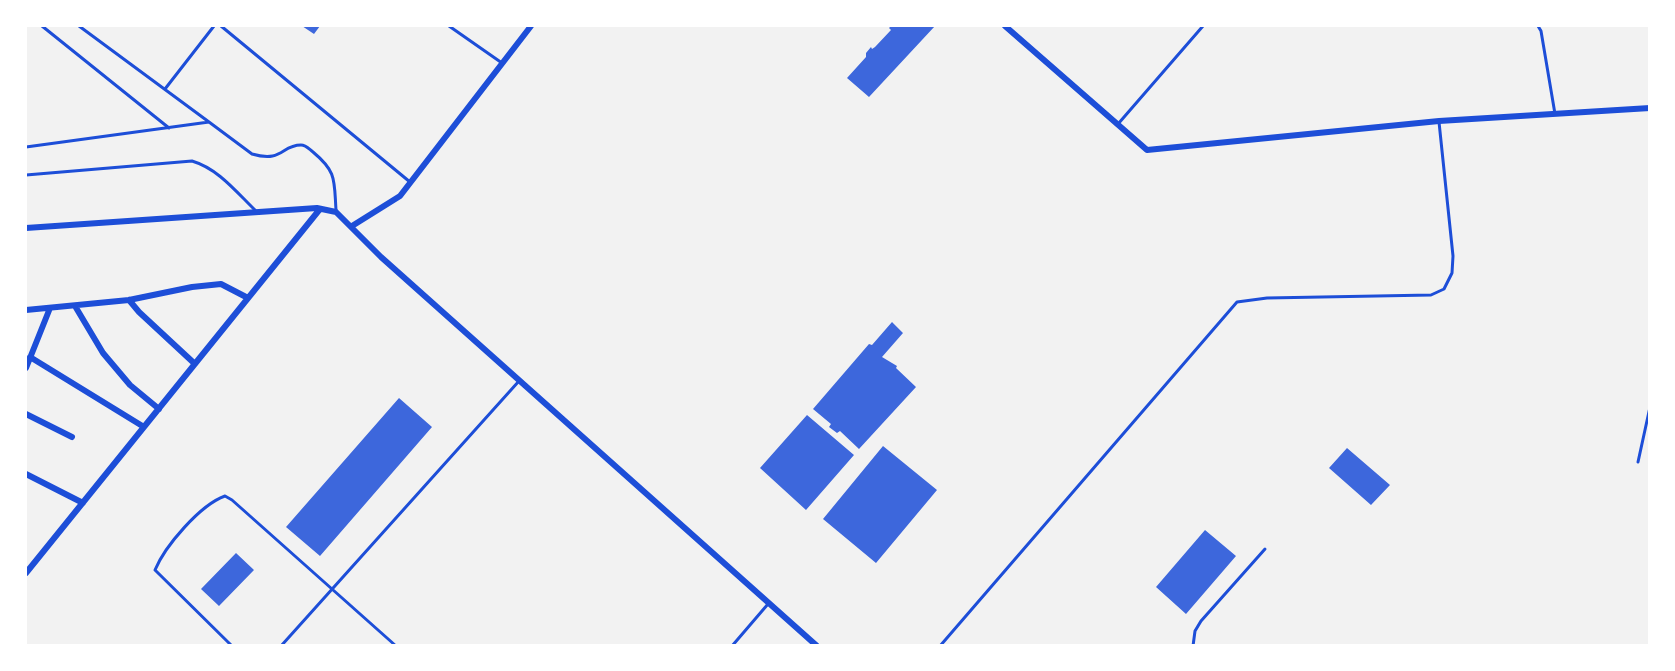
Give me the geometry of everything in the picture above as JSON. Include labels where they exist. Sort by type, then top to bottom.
[{"type":"street","points":[[352,226],[400,196],[531,26]]},
{"type":"street","points":[[1005,26],[1147,150],[1439,121],[1650,108]]},
{"type":"street","points":[[26,573],[320,209]]},
{"type":"street","points":[[26,228],[257,212],[320,209],[336,212],[381,257],[817,645]]},
{"type":"street","points":[[26,310],[129,300],[192,287],[221,284],[248,298]]},
{"type":"street","points":[[129,300],[138,312],[195,364]]},
{"type":"street","points":[[75,306],[103,353],[130,385],[159,409]]},
{"type":"street","points":[[26,368],[50,308]]},
{"type":"street","points":[[30,357],[144,427]]},
{"type":"street","points":[[26,414],[72,437]]},
{"type":"street","points":[[26,474],[83,503]]},
{"type":"lane","points":[[42,26],[170,129]]},
{"type":"lane","points":[[79,26],[252,154],[274,157],[300,144],[305,146],[326,162],[331,170],[336,212]]},
{"type":"lane","points":[[165,89],[214,26]]},
{"type":"lane","points":[[221,26],[410,182]]},
{"type":"lane","points":[[449,26],[502,63]]},
{"type":"lane","points":[[1118,125],[1203,26]]},
{"type":"lane","points":[[1538,26],[1541,31],[1555,114]]},
{"type":"lane","points":[[940,645],[1237,302],[1267,298],[1431,295],[1444,289],[1452,273],[1453,256],[1439,121]]},
{"type":"lane","points":[[26,147],[209,122]]},
{"type":"lane","points":[[26,175],[192,161],[215,171],[257,212]]},
{"type":"lane","points":[[281,645],[519,380]]},
{"type":"lane","points":[[1638,462],[1650,407]]},
{"type":"lane","points":[[232,645],[155,570],[166,549],[212,500],[225,496],[396,645]]},
{"type":"lane","points":[[1193,645],[1195,631],[1202,621],[1264,549]]},
{"type":"lane","points":[[732,645],[770,603]]},
{"type":"building","points":[[302,26],[320,26],[314,34]]},
{"type":"building","points":[[891,26],[935,26],[869,97],[847,78],[866,57],[871,47],[872,49],[875,47],[891,30],[889,28]]},
{"type":"building","points":[[892,322],[903,333],[882,357],[897,366],[896,368],[916,387],[859,449],[840,431],[837,433],[829,427],[831,424],[813,409],[869,344],[872,345]]},
{"type":"building","points":[[399,398],[432,427],[320,556],[286,527]]},
{"type":"building","points":[[807,415],[854,455],[806,510],[760,468]]},
{"type":"building","points":[[883,446],[937,490],[876,563],[823,519]]},
{"type":"building","points":[[1347,448],[1390,485],[1371,505],[1329,468]]},
{"type":"building","points":[[1205,530],[1236,556],[1186,614],[1156,587]]},
{"type":"building","points":[[236,553],[254,570],[219,606],[201,589]]}]
